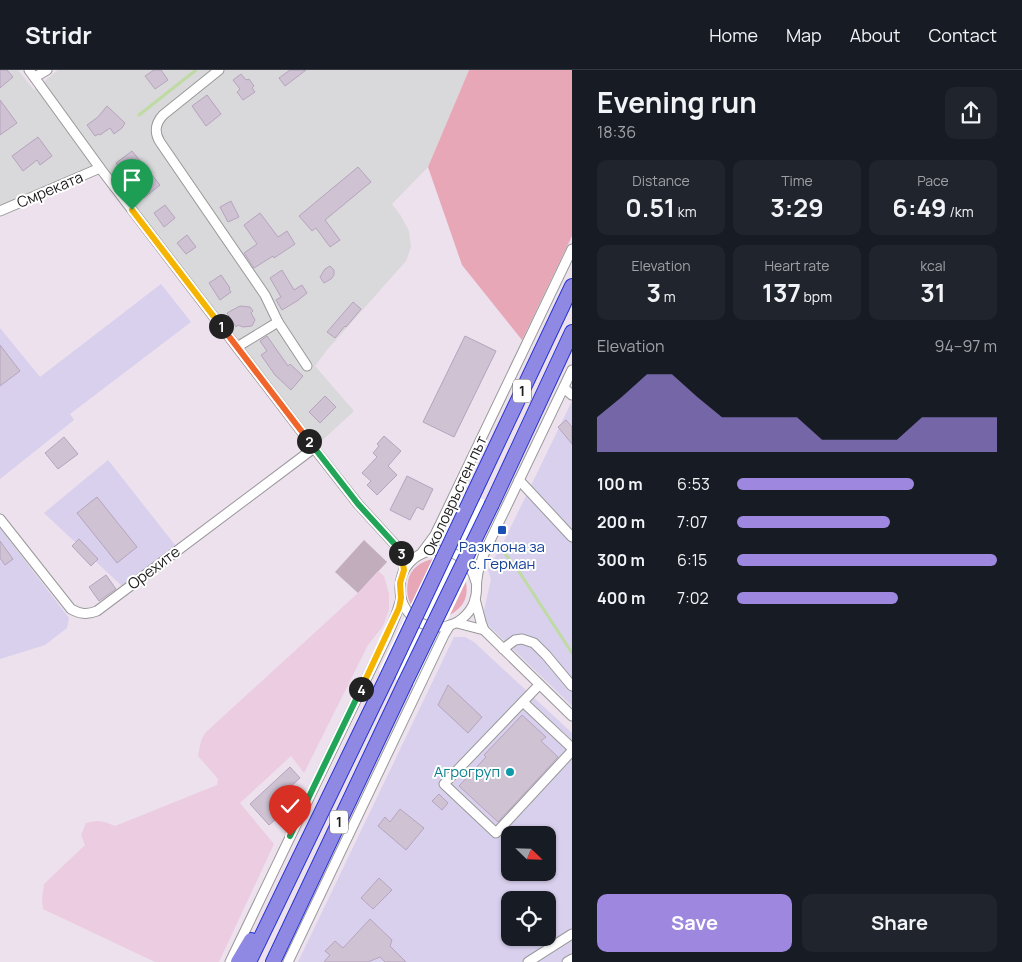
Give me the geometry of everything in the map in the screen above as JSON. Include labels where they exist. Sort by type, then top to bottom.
[{"type":"highway","name":"Околовръстен път","points":[[249,962],[388,675],[572,286]]},
{"type":"highway","name":"1","points":[[273,962],[572,332]]},
{"type":"highway","points":[[238,962],[293,870]]},
{"type":"highway","points":[[280,962],[314,874]]},
{"type":"street","points":[[47,70],[32,73],[100,168],[314,448],[358,504],[400,550],[404,570]]},
{"type":"street","points":[[219,70],[159,120],[156,125],[157,136],[265,295],[278,322],[307,366]]},
{"type":"street","name":"Смреката","points":[[0,211],[100,168]]},
{"type":"street","points":[[230,962],[390,630],[399,608],[401,598],[400,583],[404,570],[435,535],[572,249]]},
{"type":"street","points":[[237,348],[278,322]]},
{"type":"street","points":[[288,962],[444,635],[453,624],[470,610],[475,599],[480,565],[487,547],[572,370]]},
{"type":"street","points":[[564,388],[572,395]]},
{"type":"street","name":"Орехите","points":[[0,519],[70,609],[77,613],[91,614],[314,448]]},
{"type":"street","points":[[519,480],[572,537]]},
{"type":"street","points":[[400,550],[413,555],[433,550],[442,550],[456,554],[470,566],[476,582]]},
{"type":"street","points":[[401,598],[411,616],[422,623],[433,627],[453,624],[477,627],[484,630],[571,714]]},
{"type":"street","points":[[475,599],[484,630]]},
{"type":"street","points":[[503,649],[515,640],[534,643],[572,686]]},
{"type":"street","points":[[523,702],[572,750],[496,833],[444,784],[523,702],[540,685]]},
{"type":"street","points":[[528,962],[572,934]]},
{"type":"street","points":[[567,962],[572,959]]},
{"type":"shaded area","points":[[0,70],[18,70],[34,90],[58,70],[469,70],[428,167],[392,204],[409,231],[411,247],[406,261],[315,366],[354,411],[314,448],[100,168],[0,211]]},
{"type":"shaded area","points":[[469,70],[572,70],[572,236],[522,340],[462,265],[428,167]]},
{"type":"shaded area","points":[[161,284],[191,322],[70,414],[74,420],[0,479],[0,328],[40,377]]},
{"type":"shaded area","points":[[572,401],[572,706],[489,626],[483,615],[491,579],[488,570]]},
{"type":"shaded area","points":[[108,460],[175,545],[122,586],[44,513]]},
{"type":"shaded area","points":[[0,528],[69,618],[67,628],[45,645],[0,659]]},
{"type":"shaded area","points":[[364,540],[387,562],[358,593],[335,572]]},
{"type":"shaded area","points":[[437,558],[463,572],[467,589],[462,605],[453,613],[442,618],[416,609],[410,603],[407,585],[409,577],[417,566]]},
{"type":"shaded area","points":[[378,571],[384,576],[389,594],[389,610],[383,626],[368,645],[304,773],[291,756],[240,803],[274,844],[219,962],[155,962],[43,909],[44,884],[85,845],[81,835],[86,823],[96,821],[115,826],[217,785],[218,779],[198,756],[205,733],[358,593]]},
{"type":"shaded area","points":[[454,637],[465,637],[474,642],[572,733],[572,962],[298,962]]},
{"type":"pier","points":[[465,491],[501,508],[415,688],[379,671]]},
{"type":"building","points":[[0,70],[7,70],[13,77],[0,88]]},
{"type":"building","points":[[154,70],[161,70],[168,80],[155,89],[145,76]]},
{"type":"building","points":[[290,70],[306,70],[285,86],[279,78]]},
{"type":"building","points":[[241,74],[246,80],[249,79],[254,86],[252,88],[255,92],[243,100],[237,92],[240,89],[233,80]]},
{"type":"building","points":[[207,95],[221,114],[206,126],[192,106]]},
{"type":"building","points":[[0,100],[17,123],[0,135]]},
{"type":"building","points":[[107,106],[125,123],[114,134],[110,128],[95,136],[87,125],[98,117]]},
{"type":"building","points":[[38,137],[52,156],[40,165],[37,160],[23,171],[12,156]]},
{"type":"building","points":[[132,151],[160,185],[144,198],[116,163]]},
{"type":"building","points":[[358,167],[371,182],[325,220],[340,240],[330,247],[316,228],[312,231],[299,216]]},
{"type":"building","points":[[231,201],[239,217],[228,222],[220,207]]},
{"type":"building","points":[[165,205],[175,218],[164,227],[154,213]]},
{"type":"building","points":[[260,213],[278,237],[287,231],[295,244],[254,268],[244,253],[257,244],[244,225]]},
{"type":"building","points":[[187,235],[196,247],[186,254],[177,243]]},
{"type":"building","points":[[330,266],[334,270],[334,275],[324,283],[320,277],[325,269]]},
{"type":"building","points":[[282,270],[294,290],[302,285],[307,293],[282,310],[276,300],[281,297],[270,278]]},
{"type":"building","points":[[221,275],[231,292],[220,300],[209,283]]},
{"type":"building","points":[[353,302],[361,309],[335,338],[327,332]]},
{"type":"building","points":[[240,306],[250,307],[253,311],[251,313],[255,320],[252,326],[243,327],[238,325],[236,327],[227,313]]},
{"type":"building","points":[[267,336],[288,366],[290,364],[303,376],[291,390],[275,375],[261,355],[267,351],[260,341]]},
{"type":"building","points":[[465,336],[496,351],[454,437],[423,422]]},
{"type":"building","points":[[0,345],[20,371],[0,386]]},
{"type":"building","points":[[325,396],[336,407],[320,423],[309,412]]},
{"type":"building","points":[[566,420],[572,427],[572,444],[558,427]]},
{"type":"building","points":[[384,436],[401,451],[388,466],[397,475],[377,495],[367,485],[371,481],[362,473],[377,457],[373,453],[379,446],[377,444]]},
{"type":"building","points":[[64,437],[78,454],[58,469],[45,453]]},
{"type":"building","points":[[407,476],[433,489],[423,510],[417,507],[410,520],[390,510]]},
{"type":"building","points":[[97,497],[137,547],[117,563],[77,513]]},
{"type":"building","points":[[79,539],[98,559],[91,566],[72,546]]},
{"type":"building","points":[[0,541],[13,559],[5,565],[0,558]]},
{"type":"building","points":[[106,575],[116,589],[99,601],[89,587]]},
{"type":"building","points":[[448,685],[482,717],[468,733],[438,705]]},
{"type":"building","name":"Агрогруп","points":[[522,715],[546,737],[541,741],[558,757],[498,822],[459,786],[486,757],[484,755]]},
{"type":"building","points":[[290,767],[300,778],[290,787],[293,791],[278,805],[284,812],[269,825],[250,804]]},
{"type":"building","points":[[439,794],[448,803],[442,810],[432,801]]},
{"type":"building","points":[[400,809],[424,828],[406,850],[378,826],[385,817],[390,822]]},
{"type":"building","points":[[379,878],[392,890],[373,909],[361,898]]},
{"type":"building","points":[[370,919],[392,940],[390,946],[406,962],[385,962],[380,957],[368,962],[324,962],[330,955],[325,951],[335,941],[343,948]]},
{"type":"waterway","points":[[139,115],[196,70]]},
{"type":"waterway","points":[[495,542],[516,567],[572,653]]},
{"type":"place","name":"Разклона за с. Герман","points":[[502,530]]},
{"type":"place","name":"Агрогруп","points":[[510,772]]},
{"type":"route","points":[[132,210],[358,504],[400,550],[404,562],[400,583],[401,598],[399,608],[290,836]]}]
